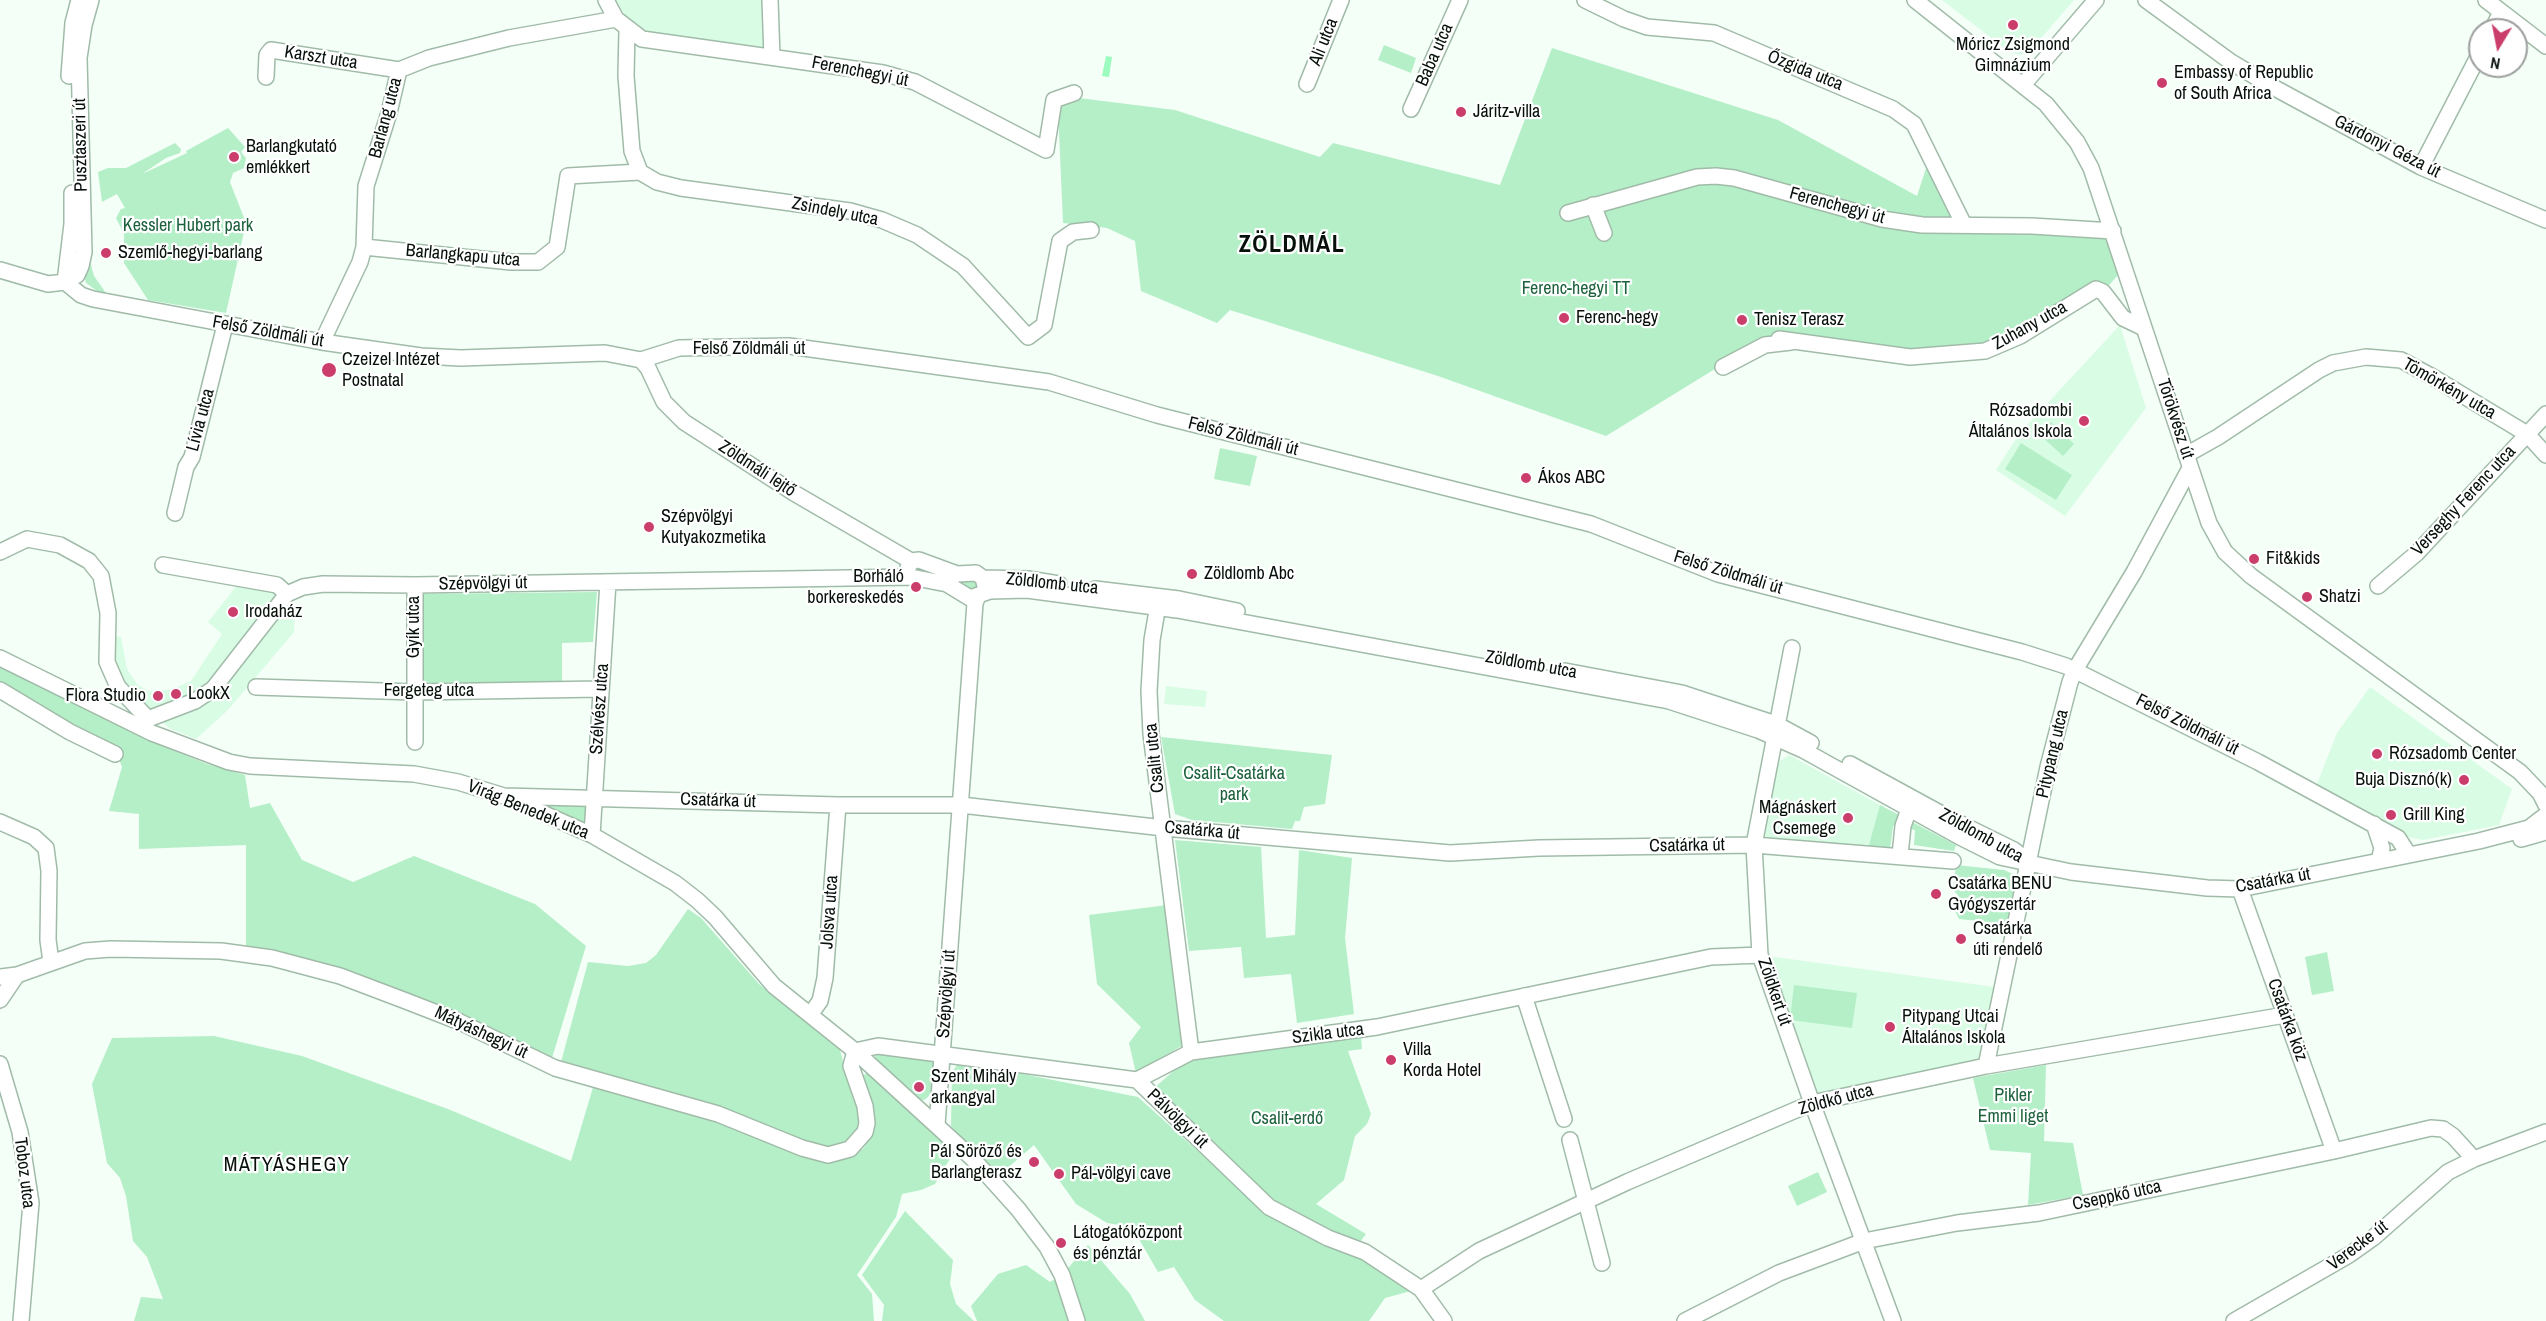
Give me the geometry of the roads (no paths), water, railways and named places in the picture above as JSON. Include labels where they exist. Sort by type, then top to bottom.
[{"type":"street","name":"Pusztaszeri út","points":[[65,282],[77,275],[84,252],[73,23],[79,0]]},
{"type":"street","name":"Pusztaszeri út","points":[[74,57],[91,0]]},
{"type":"street","name":"Ferenchegyi út","points":[[606,0],[616,19],[627,30],[642,39],[883,73],[915,82],[1046,150],[1054,100],[1074,93]]},
{"type":"street","points":[[770,0],[772,57]]},
{"type":"street","name":"Ali utca","points":[[1307,84],[1341,0]]},
{"type":"street","name":"Baba utca","points":[[1411,109],[1460,0]]},
{"type":"street","name":"Őzgida utca","points":[[1585,0],[1624,19],[1647,27],[1714,33],[1893,109],[1914,124],[1964,225]]},
{"type":"street","name":"Törökvész út","points":[[1915,0],[2046,104],[2077,142],[2091,168],[2214,534],[2232,560],[2520,772],[2546,786]]},
{"type":"street","points":[[2023,85],[2097,0]]},
{"type":"street","name":"Gárdonyi Géza út","points":[[2146,0],[2231,62],[2421,167],[2546,220]]},
{"type":"street","points":[[2486,0],[2546,46]]},
{"type":"street","points":[[2498,18],[2501,12]]},
{"type":"street","name":"Barlang utca","points":[[322,342],[360,262],[364,247],[366,186],[390,113],[399,70],[429,58],[509,38],[616,19]]},
{"type":"street","points":[[627,30],[626,76],[630,132],[632,151],[640,172]]},
{"type":"street","name":"Karszt utca","points":[[266,77],[267,56],[271,50],[399,70]]},
{"type":"street","points":[[2421,167],[2468,76]]},
{"type":"street","name":"Zsindely utca","points":[[568,176],[640,172],[657,182],[681,188],[850,212],[882,220],[917,235],[963,266],[1028,337],[1044,325],[1060,241],[1073,232],[1091,230]]},
{"type":"street","name":"Barlangkapu utca","points":[[364,247],[511,262],[538,262],[557,247],[568,176]]},
{"type":"street","name":"Ferenchegyi út","points":[[1568,213],[1697,177],[1716,176],[1734,178],[1882,219],[1922,225],[2031,226],[2113,231]]},
{"type":"street","points":[[1593,205],[1604,233]]},
{"type":"street","points":[[0,270],[32,282],[48,284],[65,282]]},
{"type":"street","name":"Felső Zöldmáli út","points":[[65,282],[81,295],[93,299],[322,342],[421,356],[461,358],[605,353],[641,360],[679,348],[789,346],[1049,382],[1167,417],[1591,524],[1718,574],[2022,652],[2075,670],[2258,762],[2374,824],[2398,838],[2409,855]]},
{"type":"street","name":"Zuhany utca","points":[[1723,367],[1765,345],[1785,341],[1910,357],[1985,351],[2020,336],[2096,289],[2103,292],[2123,318],[2144,328]]},
{"type":"street","name":"Lívia utca","points":[[175,513],[186,467],[192,457],[225,325]]},
{"type":"street","name":"Tömörkény utca","points":[[2188,461],[2218,437],[2319,370],[2333,363],[2366,357],[2401,360],[2527,434],[2546,455]]},
{"type":"street","name":"Zöldmáli lejtő","points":[[641,360],[648,369],[664,402],[684,422],[794,493],[897,553],[909,568]]},
{"type":"street","name":"Verseghy Ferenc utca","points":[[2378,586],[2417,553],[2546,414]]},
{"type":"street","name":"Pitypang utca","points":[[1986,1066],[2060,716],[2075,670],[2134,572],[2188,461]]},
{"type":"street","points":[[0,552],[27,539],[60,545],[89,561],[100,576],[104,590],[108,613],[107,662],[118,687],[143,723],[195,701],[213,689],[287,594],[277,585],[164,565]]},
{"type":"street","name":"Szépvölgyi út","points":[[287,594],[303,586],[323,584],[414,585],[874,578],[909,568],[919,560],[957,574],[972,572],[983,578],[985,586],[972,602],[975,618],[938,1125]]},
{"type":"street","name":"Szépvölgyi út","points":[[909,568],[975,596]]},
{"type":"street","name":"Zöldlomb utca","points":[[983,578],[1028,579],[1158,602],[1669,701],[1775,730],[1886,789],[2014,850],[2029,862]]},
{"type":"street","name":"Szélvész utca","points":[[592,835],[608,582]]},
{"type":"street","name":"Gyík utca","points":[[414,585],[415,742]]},
{"type":"street","name":"Zöldlomb utca","points":[[975,596],[1006,589],[1158,602]]},
{"type":"street","name":"Csalit utca","points":[[1158,602],[1152,640],[1149,702],[1154,765],[1164,828],[1191,1052]]},
{"type":"street","name":"Zöldkert út","points":[[1792,648],[1754,845],[1760,955],[1893,1321]]},
{"type":"street","name":"Virág Benedek utca","points":[[0,658],[208,755],[229,762],[250,766],[414,774],[459,782],[504,796],[592,835],[675,883],[698,900],[774,986],[855,1051],[938,1125]]},
{"type":"street","name":"Fergeteg utca","points":[[256,687],[414,692],[601,689]]},
{"type":"street","points":[[0,690],[70,732],[115,754]]},
{"type":"street","name":"Törökvész út","points":[[2520,772],[2540,793],[2546,805]]},
{"type":"street","name":"Zöldlomb utca","points":[[1886,789],[1909,809],[2000,856],[2029,862]]},
{"type":"street","name":"Csatárka út","points":[[504,796],[838,805],[961,805],[1164,828],[1450,853],[1539,848],[1754,845],[1953,861]]},
{"type":"street","name":"Jolsva utca","points":[[810,1015],[820,1001],[825,978],[838,805]]},
{"type":"street","points":[[1900,855],[1909,809]]},
{"type":"street","name":"Csatárka út","points":[[2029,862],[2090,875],[2240,889],[2479,841],[2529,828],[2546,815]]},
{"type":"street","points":[[0,822],[34,837],[46,848],[49,871],[48,940],[51,962]]},
{"type":"street","points":[[2374,824],[2382,848],[2379,861]]},
{"type":"street","name":"Csatárka út","points":[[2479,841],[2518,839],[2546,832]]},
{"type":"street","name":"Csatárka köz","points":[[2240,889],[2334,1151]]},
{"type":"street","name":"Mátyáshegyi út","points":[[0,977],[17,975],[85,951],[141,949],[236,953],[305,966],[340,976],[460,1022],[555,1068],[718,1114],[802,1148],[828,1155],[850,1149],[865,1132],[867,1123],[865,1106],[851,1066],[855,1051]]},
{"type":"street","name":"Szikla utca","points":[[1137,1080],[1191,1052],[1377,1027],[1711,957],[1760,955]]},
{"type":"street","points":[[0,1000],[17,975]]},
{"type":"street","points":[[1524,996],[1564,1119]]},
{"type":"street","name":"Zöldkő utca","points":[[1421,1289],[1479,1251],[1587,1201],[1812,1103],[1986,1066],[2286,1015]]},
{"type":"street","name":"Pálvölgyi út","points":[[855,1051],[878,1047],[1137,1080],[1269,1207],[1328,1238],[1365,1252],[1421,1289],[1444,1321]]},
{"type":"street","name":"Toboz utca","points":[[0,1064],[20,1132],[31,1203],[21,1321]]},
{"type":"street","points":[[938,1125],[972,1158],[1018,1209],[1047,1247],[1062,1275],[1077,1321]]},
{"type":"street","name":"Cseppkő utca","points":[[1685,1321],[1779,1273],[1864,1240],[1957,1223],[2038,1213],[2334,1151],[2431,1128],[2443,1129],[2453,1136],[2474,1159]]},
{"type":"street","points":[[2474,1159],[2546,1132]]},
{"type":"street","points":[[1569,1140],[1602,1263]]},
{"type":"street","name":"Verecke út","points":[[2234,1321],[2349,1255],[2373,1238],[2448,1172],[2474,1159]]},
{"type":"place","name":"Móricz Zsigmond Gimnázium","points":[[2013,25]]},
{"type":"place","name":"Embassy of Republic of South Africa","points":[[2162,83]]},
{"type":"place","name":"Járitz-villa","points":[[1461,112]]},
{"type":"place","name":"Barlangkutató emlékkert","points":[[234,157]]},
{"type":"place","name":"Szemlő-hegyi-barlang","points":[[106,253]]},
{"type":"place","name":"Ferenc-hegy","points":[[1564,318]]},
{"type":"place","name":"Tenisz Terasz","points":[[1742,320]]},
{"type":"place","name":"Czeizel Intézet Postnatal","points":[[329,370]]},
{"type":"place","name":"Rózsadombi Általános Iskola","points":[[2084,421]]},
{"type":"place","name":"Ákos ABC","points":[[1526,478]]},
{"type":"place","name":"Szépvölgyi Kutyakozmetika","points":[[649,527]]},
{"type":"place","name":"Fit&kids","points":[[2254,559]]},
{"type":"place","name":"Zöldlomb Abc","points":[[1192,574]]},
{"type":"place","name":"Borháló borkereskedés","points":[[916,587]]},
{"type":"place","name":"Shatzi","points":[[2307,597]]},
{"type":"place","name":"Irodaház","points":[[233,612]]},
{"type":"place","name":"LookX","points":[[176,694]]},
{"type":"place","name":"Flora Studio","points":[[158,696]]},
{"type":"place","name":"Rózsadomb Center","points":[[2377,754]]},
{"type":"place","name":"Buja Disznó(k)","points":[[2464,780]]},
{"type":"place","name":"Grill King","points":[[2391,815]]},
{"type":"place","name":"Mágnáskert Csemege","points":[[1848,818]]},
{"type":"place","name":"Csatárka BENU Gyógyszertár","points":[[1936,894]]},
{"type":"place","name":"Csatárka úti rendelő","points":[[1961,939]]},
{"type":"place","name":"Pitypang Utcai Általános Iskola","points":[[1890,1027]]},
{"type":"place","name":"Villa Korda Hotel","points":[[1391,1060]]},
{"type":"place","name":"Szent Mihály arkangyal","points":[[919,1087]]},
{"type":"place","name":"Pál Söröző és Barlangterasz","points":[[1034,1162]]},
{"type":"place","name":"Pál-völgyi cave","points":[[1059,1174]]},
{"type":"place","name":"Látogatóközpont és pénztár","points":[[1061,1243]]},
{"type":"district","name":"ZÖLDMÁL","points":[[1292,246]]},
{"type":"district","name":"MÁTYÁSHEGY","points":[[287,1166]]},
{"type":"park label","name":"Kessler Hubert park","points":[[188,226]]},
{"type":"park label","name":"Ferenc-hegyi TT","points":[[1576,289]]},
{"type":"park label","name":"Csalit-Csatárka park","points":[[1234,784]]},
{"type":"park label","name":"Pikler Emmi liget","points":[[2013,1106]]},
{"type":"park label","name":"Csalit-erdő","points":[[1287,1119]]}]
